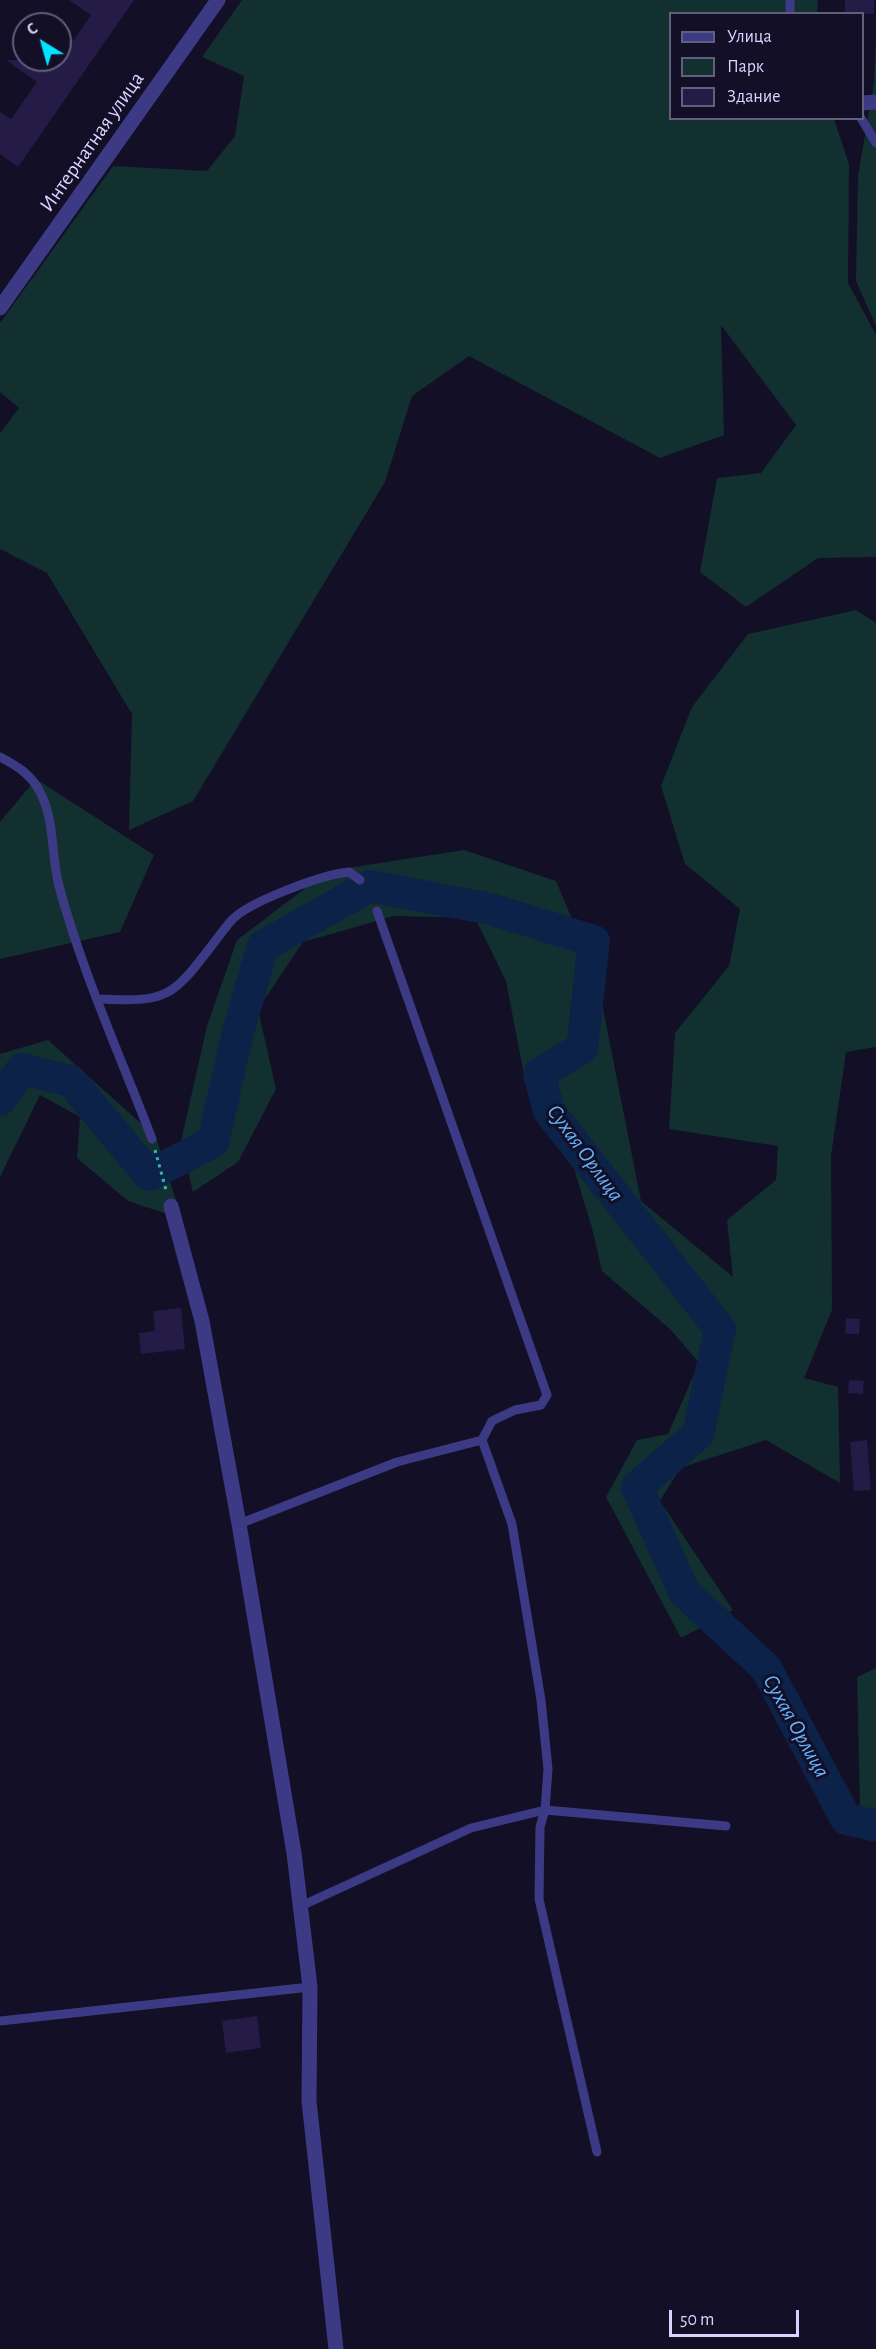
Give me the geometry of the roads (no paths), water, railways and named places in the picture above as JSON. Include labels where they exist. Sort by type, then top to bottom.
[{"type":"street","name":"Интернатная улица","points":[[0,308],[218,0]]},
{"type":"street","points":[[171,1206],[202,1321],[239,1524],[294,1853],[310,1987],[309,2101],[336,2349]]},
{"type":"lane","points":[[862,120],[876,143]]},
{"type":"lane","points":[[0,757],[22,768],[41,793],[49,821],[58,886],[84,969],[152,1139]]},
{"type":"lane","points":[[97,999],[144,999],[167,993],[185,978],[233,919],[250,907],[333,873],[349,872],[360,880]]},
{"type":"lane","points":[[377,911],[547,1395],[541,1405],[515,1410],[492,1421],[482,1440],[512,1524],[542,1711],[548,1769],[545,1810],[540,1827],[539,1899],[597,2152]]},
{"type":"lane","points":[[239,1524],[397,1462],[482,1440]]},
{"type":"lane","points":[[301,1906],[471,1828],[545,1810],[726,1826]]},
{"type":"lane","points":[[0,2021],[310,1987]]},
{"type":"waterway","name":"Сухая Орлица","points":[[0,1100],[22,1069],[71,1081],[149,1175],[213,1142],[238,1032],[263,946],[370,886],[490,909],[594,941],[582,1048],[539,1074],[549,1111],[720,1329],[698,1434],[637,1487],[684,1592],[766,1668],[846,1819],[876,1826]]}]
